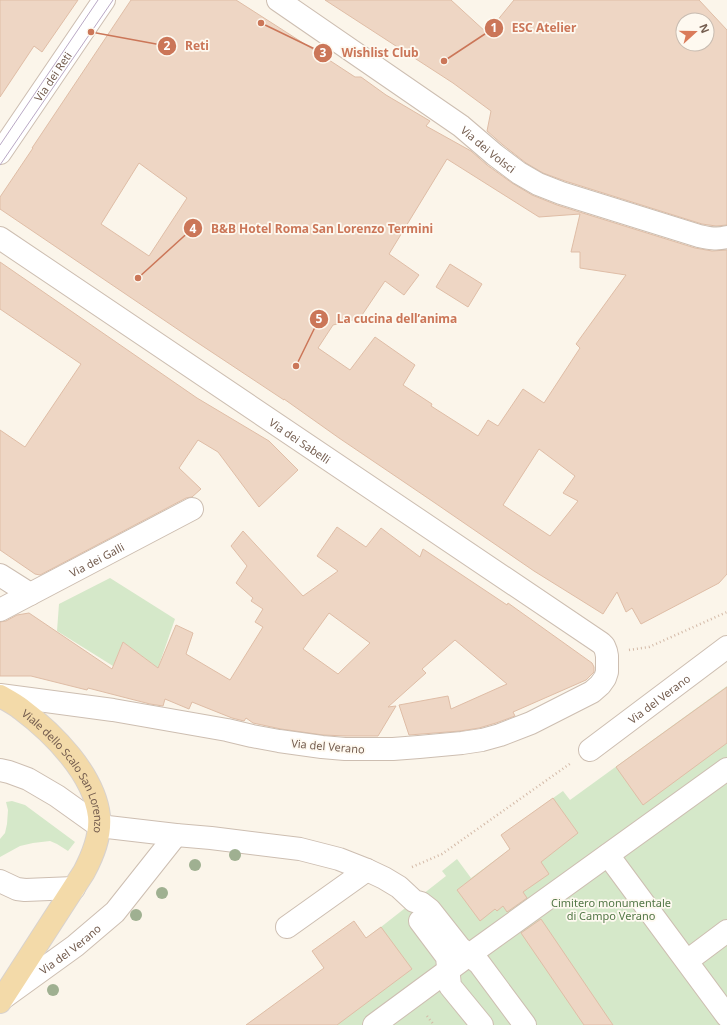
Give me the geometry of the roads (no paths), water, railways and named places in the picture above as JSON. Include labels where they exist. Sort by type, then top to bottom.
[{"type":"main road","name":"Viale dello Scalo San Lorenzo","points":[[0,696],[30,715],[56,740],[71,758],[86,779],[92,791],[99,817],[98,836],[94,853],[84,872],[1,1000]]},
{"type":"street","name":"Via dei Reti","points":[[0,153],[104,0]]},
{"type":"street","name":"Via dei Volsci","points":[[278,0],[461,126],[495,155],[519,173],[538,184],[699,236],[721,239],[727,237]]},
{"type":"street","name":"Via dei Sabelli","points":[[0,238],[601,643]]},
{"type":"street","name":"Via dei Galli","points":[[0,610],[192,509]]},
{"type":"street","points":[[0,575],[30,594]]},
{"type":"street","name":"Via del Verano","points":[[0,696],[113,710],[227,730],[279,742],[345,749],[392,750],[418,748],[482,740],[500,735],[531,723],[592,692],[600,685],[607,672],[606,651],[601,643]]},
{"type":"street","name":"Via del Verano","points":[[590,750],[727,647]]},
{"type":"street","points":[[374,1025],[727,769]]},
{"type":"street","points":[[3,772],[28,779],[56,796],[99,826],[300,849],[339,859],[376,874],[399,887],[414,901],[421,903],[430,910],[460,948],[479,963],[524,1025]]},
{"type":"street","name":"Via del Verano","points":[[1,1000],[75,946],[115,912],[176,835]]},
{"type":"street","points":[[608,855],[727,1016]]},
{"type":"street","points":[[287,928],[376,874]]},
{"type":"street","points":[[0,881],[17,889],[25,890],[74,888]]},
{"type":"street","points":[[414,901],[414,909],[418,918],[447,957],[450,986],[482,1025]]},
{"type":"street","points":[[687,960],[727,931]]},
{"type":"tram line","points":[[0,145],[98,0]]},
{"type":"tram line","points":[[0,165],[113,0]]},
{"type":"place","name":"Wishlist Club","points":[[261,23]]},
{"type":"place","name":"Reti","points":[[91,32]]},
{"type":"place","name":"ESC Atelier","points":[[444,61]]},
{"type":"place","name":"B&B Hotel Roma San Lorenzo Termini","points":[[138,278]]},
{"type":"place","name":"La cucina dell’anima","points":[[296,366]]},
{"type":"park label","name":"Cimitero monumentale di Campo Verano","points":[[611,908]]}]
